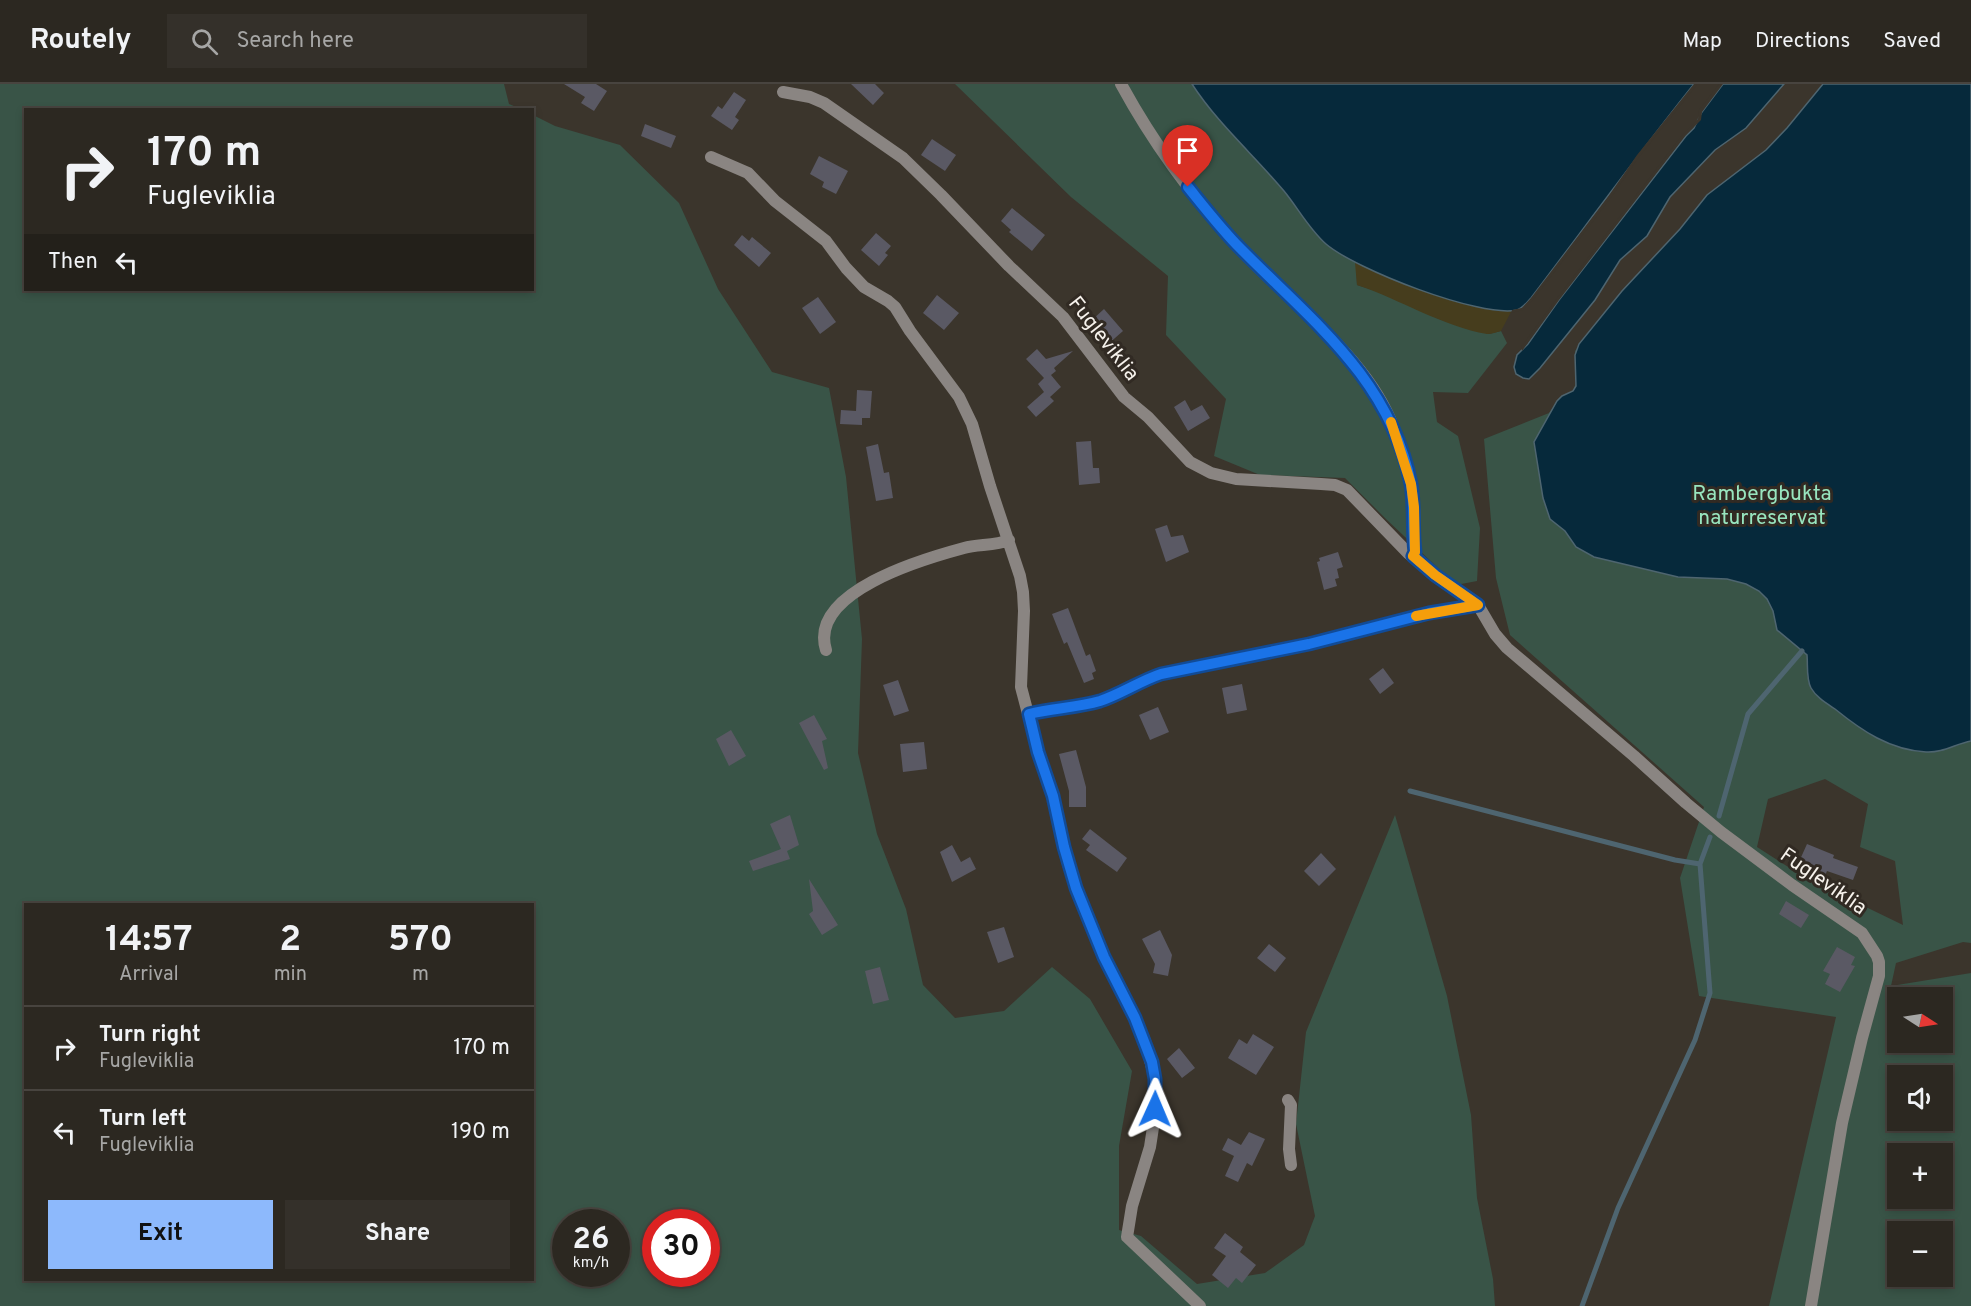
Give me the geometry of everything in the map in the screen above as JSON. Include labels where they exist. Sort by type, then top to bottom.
[{"type":"street","points":[[1121,84],[1148,133],[1197,198],[1238,247],[1348,358],[1376,394],[1395,432],[1411,484],[1414,507],[1415,552],[1413,556]]},
{"type":"street","name":"Fugleviklia","points":[[783,92],[810,97],[824,103],[903,158],[1009,266],[1063,317],[1124,397],[1148,417],[1190,462],[1211,473],[1236,479],[1341,487],[1352,493],[1398,544],[1435,575],[1478,605],[1495,634],[1519,660],[1634,756],[1720,832],[1862,933],[1873,947],[1879,962],[1879,976],[1842,1123],[1811,1306]]},
{"type":"street","points":[[711,158],[748,172],[775,201],[826,242],[864,287],[895,307],[964,406],[972,424],[1023,592],[1021,687],[1038,752],[1053,796],[1064,847],[1076,888],[1104,957],[1138,1026],[1152,1062],[1155,1079],[1154,1121],[1150,1147],[1132,1206],[1127,1237],[1200,1306]]},
{"type":"street","points":[[826,650],[823,632],[832,614],[841,603],[874,580],[962,549],[1009,540]]},
{"type":"street","points":[[1029,714],[1081,706],[1161,674],[1305,645],[1429,613],[1478,605]]},
{"type":"street","points":[[1288,1100],[1291,1105],[1288,1149],[1291,1165]]},
{"type":"green space","points":[[0,84],[504,84],[509,104],[519,108],[24,108],[24,291],[534,291],[534,116],[555,126],[620,145],[679,203],[718,289],[772,372],[829,388],[846,477],[862,639],[858,753],[877,834],[906,909],[923,985],[955,1018],[1004,1011],[1052,967],[1090,999],[1132,1071],[1119,1146],[1119,1230],[1141,1236],[1197,1284],[1265,1273],[1304,1245],[1315,1216],[1296,1124],[1306,1032],[1395,815],[1447,996],[1471,1115],[1477,1198],[1493,1279],[1495,1306],[0,1306]]},
{"type":"green space","points":[[955,84],[1694,84],[1512,310],[1356,263],[1357,285],[1379,292],[1439,319],[1489,334],[1501,331],[1507,343],[1468,393],[1433,392],[1437,422],[1458,436],[1480,528],[1477,581],[1456,585],[1345,478],[1260,475],[1214,456],[1226,399],[1166,335],[1168,276],[1071,197]]},
{"type":"green space","name":"Rambergbukta naturreservat","points":[[1823,84],[1971,84],[1971,943],[1963,942],[1896,963],[1891,986],[1971,973],[1971,1306],[1769,1306],[1836,1017],[1699,996],[1680,878],[1704,807],[1510,635],[1496,578],[1484,439],[1549,413],[1562,396],[1573,391],[1577,381],[1575,351],[1622,291],[1680,229],[1707,195],[1766,150]],"holes":[[[1825,779],[1868,804],[1860,847],[1895,861],[1903,925],[1804,877],[1757,847],[1768,799]]]},
{"type":"sand","points":[[1355,263],[1452,300],[1512,310],[1501,331],[1487,334],[1454,325],[1357,285]]},
{"type":"water","points":[[1192,84],[1694,84],[1531,298],[1517,310],[1499,310],[1476,307],[1448,299],[1389,278],[1326,244],[1272,177],[1224,126]]},
{"type":"water","points":[[1723,84],[1784,84],[1746,128],[1715,150],[1670,197],[1647,236],[1620,260],[1595,300],[1540,368],[1529,379],[1516,374],[1514,367],[1517,355],[1528,344],[1559,300],[1694,128],[1702,112]]},
{"type":"water","name":"Rambergbukta naturreservat","points":[[1823,84],[1971,84],[1971,741],[1938,751],[1926,752],[1900,748],[1877,738],[1818,697],[1809,684],[1807,655],[1777,630],[1773,611],[1767,599],[1759,591],[1746,584],[1727,579],[1678,577],[1594,557],[1576,547],[1565,531],[1550,519],[1543,498],[1534,442],[1557,401],[1573,391],[1576,386],[1575,355],[1579,344],[1622,291],[1680,229],[1707,195],[1766,150]]},
{"type":"pier","points":[[1694,84],[1697,84],[1639,157],[1533,300],[1523,310],[1511,313],[1512,310],[1522,308],[1531,298],[1637,155]]},
{"type":"pier","points":[[1719,84],[1723,84],[1702,112],[1701,120],[1685,136],[1522,351],[1521,347],[1557,298],[1683,134],[1698,119],[1699,110]]},
{"type":"building","points":[[564,84],[596,84],[607,91],[594,111],[581,103],[585,97]]},
{"type":"building","points":[[851,84],[875,84],[884,93],[873,105]]},
{"type":"building","points":[[734,92],[746,100],[735,117],[739,120],[732,130],[711,116],[718,106],[722,109]]},
{"type":"building","points":[[645,124],[676,136],[671,148],[641,136]]},
{"type":"building","points":[[932,139],[956,155],[945,171],[921,155]]},
{"type":"building","points":[[819,156],[848,171],[836,194],[822,187],[824,182],[810,174]]},
{"type":"building","points":[[1012,208],[1045,235],[1032,251],[1009,232],[1011,230],[1001,221]]},
{"type":"building","points":[[876,233],[891,246],[885,253],[888,255],[879,266],[861,250]]},
{"type":"building","points":[[742,235],[749,241],[752,237],[771,253],[759,267],[734,245]]},
{"type":"building","points":[[937,295],[959,313],[944,330],[923,313]]},
{"type":"building","points":[[818,297],[836,322],[820,334],[802,308]]},
{"type":"building","points":[[1104,309],[1123,331],[1107,345],[1098,335],[1102,331],[1092,320]]},
{"type":"building","points":[[1037,349],[1046,359],[1073,351],[1054,368],[1056,371],[1051,375],[1061,387],[1050,397],[1054,401],[1036,417],[1027,407],[1044,392],[1038,384],[1044,378],[1026,359]]},
{"type":"building","points":[[857,390],[872,391],[870,418],[862,418],[862,425],[840,424],[841,410],[856,411]]},
{"type":"building","points":[[1185,400],[1191,411],[1202,405],[1210,418],[1188,431],[1174,407]]},
{"type":"building","points":[[1091,441],[1093,468],[1099,468],[1100,483],[1079,485],[1076,442]]},
{"type":"building","points":[[878,444],[884,473],[889,472],[893,498],[876,501],[866,447]]},
{"type":"building","points":[[1167,525],[1171,537],[1183,535],[1189,552],[1166,562],[1155,529]]},
{"type":"building","points":[[1338,552],[1343,567],[1337,569],[1339,578],[1335,579],[1337,586],[1324,590],[1317,562],[1320,561],[1319,558]]},
{"type":"building","points":[[1068,608],[1086,656],[1090,654],[1096,671],[1092,673],[1094,679],[1084,683],[1067,642],[1064,644],[1052,614]]},
{"type":"building","points":[[1383,668],[1394,683],[1380,694],[1369,679]]},
{"type":"building","points":[[898,680],[909,711],[894,716],[883,685]]},
{"type":"building","points":[[1242,684],[1247,710],[1227,714],[1222,688]]},
{"type":"building","points":[[1158,707],[1169,732],[1150,740],[1139,715]]},
{"type":"building","points":[[814,715],[827,739],[822,741],[828,768],[824,770],[799,723]]},
{"type":"building","points":[[731,730],[746,756],[729,766],[716,739]]},
{"type":"building","points":[[924,742],[927,769],[903,772],[900,744]]},
{"type":"building","points":[[1076,750],[1086,787],[1086,807],[1069,807],[1069,791],[1059,754]]},
{"type":"building","points":[[790,815],[799,845],[787,851],[790,859],[753,871],[749,861],[781,849],[770,824]]},
{"type":"building","points":[[1090,829],[1127,858],[1117,872],[1086,850],[1090,845],[1082,839]]},
{"type":"building","points":[[1807,844],[1834,855],[1833,858],[1858,867],[1853,880],[1827,871],[1825,876],[1798,864]]},
{"type":"building","points":[[952,845],[961,862],[970,857],[976,869],[952,882],[940,852]]},
{"type":"building","points":[[1321,853],[1336,869],[1319,886],[1304,871]]},
{"type":"building","points":[[809,879],[838,925],[822,935],[809,914],[813,911]]},
{"type":"building","points":[[1786,901],[1809,915],[1801,928],[1779,914]]},
{"type":"building","points":[[1004,927],[1014,957],[998,963],[987,932]]},
{"type":"building","points":[[1160,930],[1172,955],[1168,976],[1153,973],[1155,964],[1142,939]]},
{"type":"building","points":[[1269,944],[1286,958],[1275,972],[1257,958]]},
{"type":"building","points":[[1837,947],[1855,957],[1851,965],[1855,966],[1840,992],[1825,984],[1830,974],[1823,971]]},
{"type":"building","points":[[880,967],[889,1000],[873,1004],[865,971]]},
{"type":"building","points":[[1253,1034],[1274,1047],[1256,1075],[1228,1058],[1239,1039],[1247,1044]]},
{"type":"building","points":[[1179,1048],[1195,1068],[1182,1078],[1167,1059]]},
{"type":"building","points":[[1249,1132],[1265,1139],[1252,1166],[1247,1163],[1238,1182],[1225,1176],[1234,1156],[1222,1150],[1228,1138],[1241,1145]]},
{"type":"building","points":[[1225,1233],[1243,1247],[1240,1252],[1256,1265],[1242,1283],[1236,1278],[1228,1288],[1212,1275],[1226,1256],[1214,1248]]},
{"type":"waterway","points":[[1719,816],[1748,714],[1802,651]]},
{"type":"waterway","points":[[1410,791],[1675,860],[1700,864]]},
{"type":"waterway","points":[[1582,1306],[1618,1208],[1695,1040],[1710,993],[1700,864],[1710,837]]},
{"type":"slow traffic","points":[[1391,422],[1411,484],[1414,507],[1415,552],[1413,556],[1435,575],[1478,605],[1416,616]]},
{"type":"route","points":[[1155,1109],[1155,1079],[1152,1062],[1135,1018],[1104,957],[1076,888],[1029,714],[1067,709],[1111,697],[1143,680],[1161,674],[1309,644],[1429,613],[1478,605],[1435,575],[1413,556],[1415,552],[1414,507],[1411,484],[1395,432],[1376,394],[1348,358],[1238,247],[1188,187]]}]
